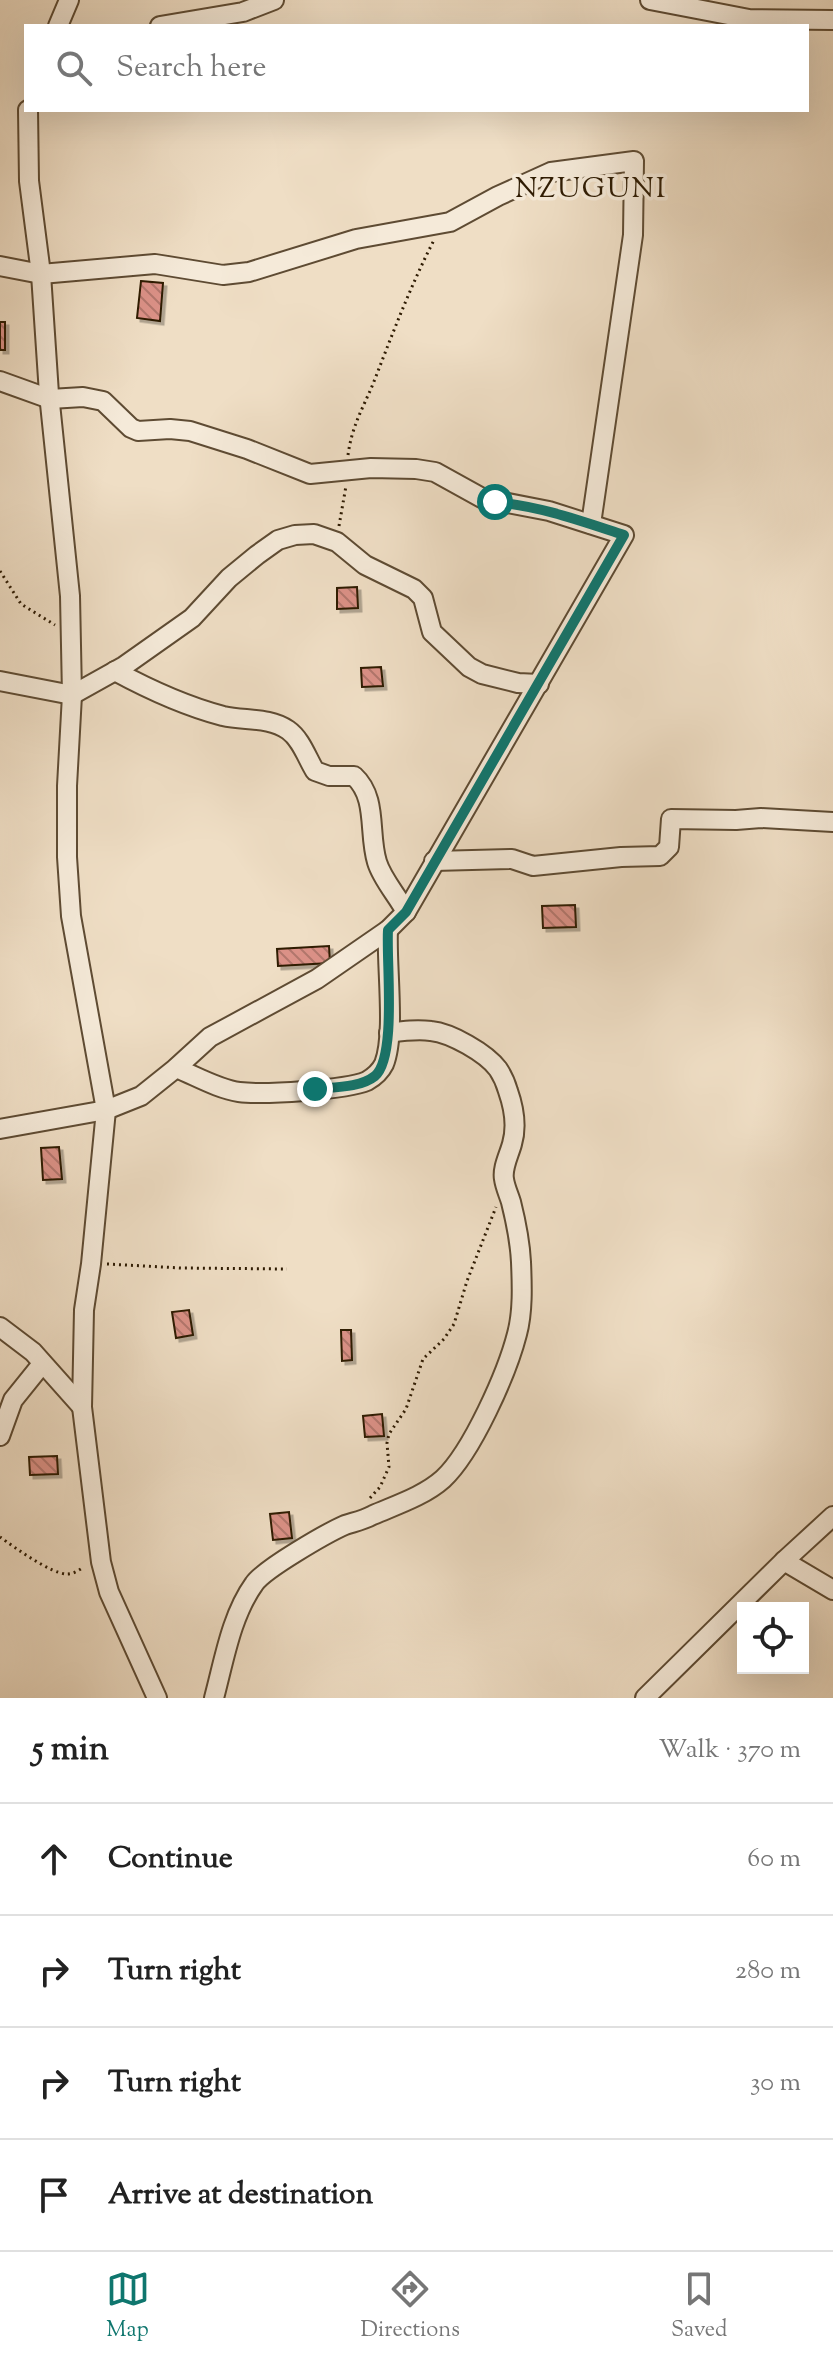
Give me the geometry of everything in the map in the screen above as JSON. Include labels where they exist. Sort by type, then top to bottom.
[{"type":"street","points":[[59,24],[69,0]]},
{"type":"street","points":[[172,24],[243,12],[274,0]]},
{"type":"street","points":[[650,0],[749,19],[833,20]]},
{"type":"street","points":[[28,112],[29,181],[41,274],[70,596],[72,695],[67,857],[71,916],[106,1110],[84,1310],[82,1407],[100,1551],[109,1592],[157,1698]]},
{"type":"street","points":[[0,266],[41,274],[155,264],[223,275],[249,272],[356,239],[458,220],[498,196],[551,172],[634,161],[633,235],[591,524]]},
{"type":"street","points":[[0,381],[50,399],[83,397],[103,401],[138,431],[190,431],[310,474],[393,467],[435,472],[482,498],[532,507],[624,535],[406,912],[388,930],[317,979],[210,1037],[141,1096],[106,1110],[0,1129]]},
{"type":"street","points":[[0,681],[72,695],[115,671],[192,618],[229,578],[278,540],[314,534],[337,542],[365,565],[414,589],[423,598],[432,632],[469,667],[482,674],[518,683],[539,684]]},
{"type":"street","points":[[115,671],[185,705],[239,720],[269,721],[285,728],[292,733],[315,771],[329,776],[354,776],[363,784],[368,799],[376,861],[406,912]]},
{"type":"street","points":[[434,861],[512,859],[533,866],[660,856],[669,847],[671,819],[761,818],[833,822]]},
{"type":"street","points":[[176,1068],[239,1092],[288,1092],[363,1083],[378,1074],[384,1063],[389,1033],[388,930]]},
{"type":"street","points":[[214,1698],[233,1630],[255,1581],[330,1533],[371,1517],[432,1486],[455,1466],[499,1383],[517,1335],[521,1315],[521,1264],[518,1235],[504,1181],[513,1140],[513,1104],[497,1068],[479,1052],[443,1033],[408,1030],[389,1033]]},
{"type":"street","points":[[0,1327],[15,1337],[82,1407]]},
{"type":"street","points":[[0,1436],[13,1400],[42,1364]]},
{"type":"street","points":[[645,1698],[833,1516]]},
{"type":"street","points":[[784,1561],[833,1590]]},
{"type":"path","points":[[337,542],[354,425],[419,269],[442,225]]},
{"type":"path","points":[[0,571],[21,604],[71,636]]},
{"type":"path","points":[[366,1502],[385,1478],[389,1434],[406,1409],[423,1359],[454,1324],[504,1181]]},
{"type":"path","points":[[91,1264],[287,1269]]},
{"type":"path","points":[[0,1537],[34,1559],[66,1574],[77,1572],[100,1551]]},
{"type":"building","points":[[141,281],[163,283],[160,321],[137,318]]},
{"type":"building","points":[[0,322],[5,322],[5,350],[0,350]]},
{"type":"building","points":[[357,587],[358,608],[337,609],[337,588]]},
{"type":"building","points":[[381,667],[383,686],[362,687],[361,668]]},
{"type":"building","points":[[575,905],[576,927],[543,928],[542,906]]},
{"type":"building","points":[[329,946],[330,963],[278,966],[277,949]]},
{"type":"building","points":[[59,1147],[62,1179],[43,1180],[41,1148]]},
{"type":"building","points":[[189,1310],[193,1335],[176,1338],[172,1312]]},
{"type":"building","points":[[341,1330],[351,1330],[352,1360],[342,1361]]},
{"type":"building","points":[[382,1414],[384,1436],[365,1437],[363,1416]]},
{"type":"building","points":[[57,1456],[58,1474],[30,1475],[29,1457]]},
{"type":"building","points":[[289,1512],[292,1538],[273,1540],[270,1514]]},
{"type":"district","name":"NZUGUNI","points":[[591,187]]},
{"type":"route","points":[[315,1089],[363,1083],[381,1069],[389,1033],[388,930],[406,912],[624,535],[549,511],[495,502]]}]
